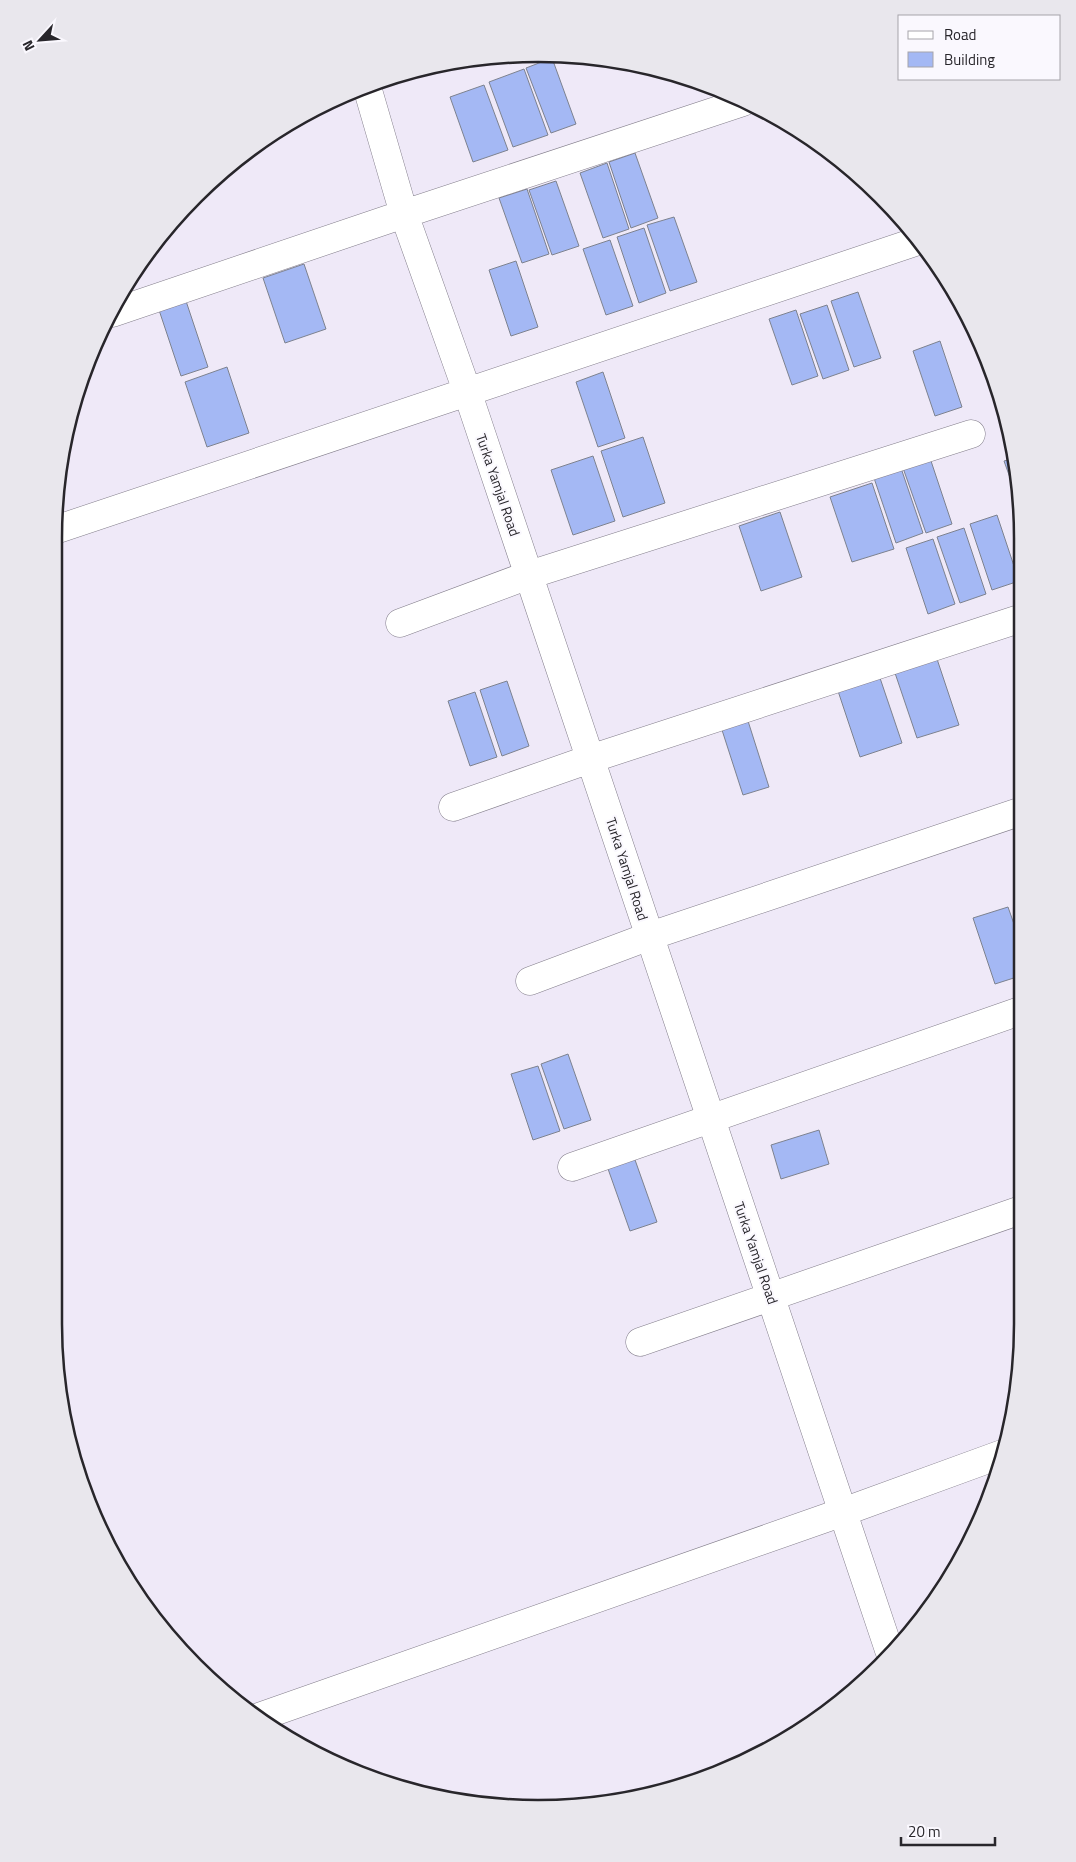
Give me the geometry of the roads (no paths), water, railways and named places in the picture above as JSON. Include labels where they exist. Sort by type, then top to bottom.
[{"type":"street","name":"Turka Yamjal Road","points":[[369,94],[404,214],[467,391],[888,1646]]},
{"type":"street","points":[[121,310],[733,105]]},
{"type":"street","points":[[63,527],[911,243]]},
{"type":"street","points":[[400,623],[528,575],[971,434]]},
{"type":"street","points":[[453,807],[590,759],[1014,620]]},
{"type":"street","points":[[530,981],[650,936],[1014,814]]},
{"type":"street","points":[[572,1167],[1014,1013]]},
{"type":"street","points":[[640,1342],[1014,1212]]},
{"type":"street","points":[[268,1715],[994,1457]]}]
